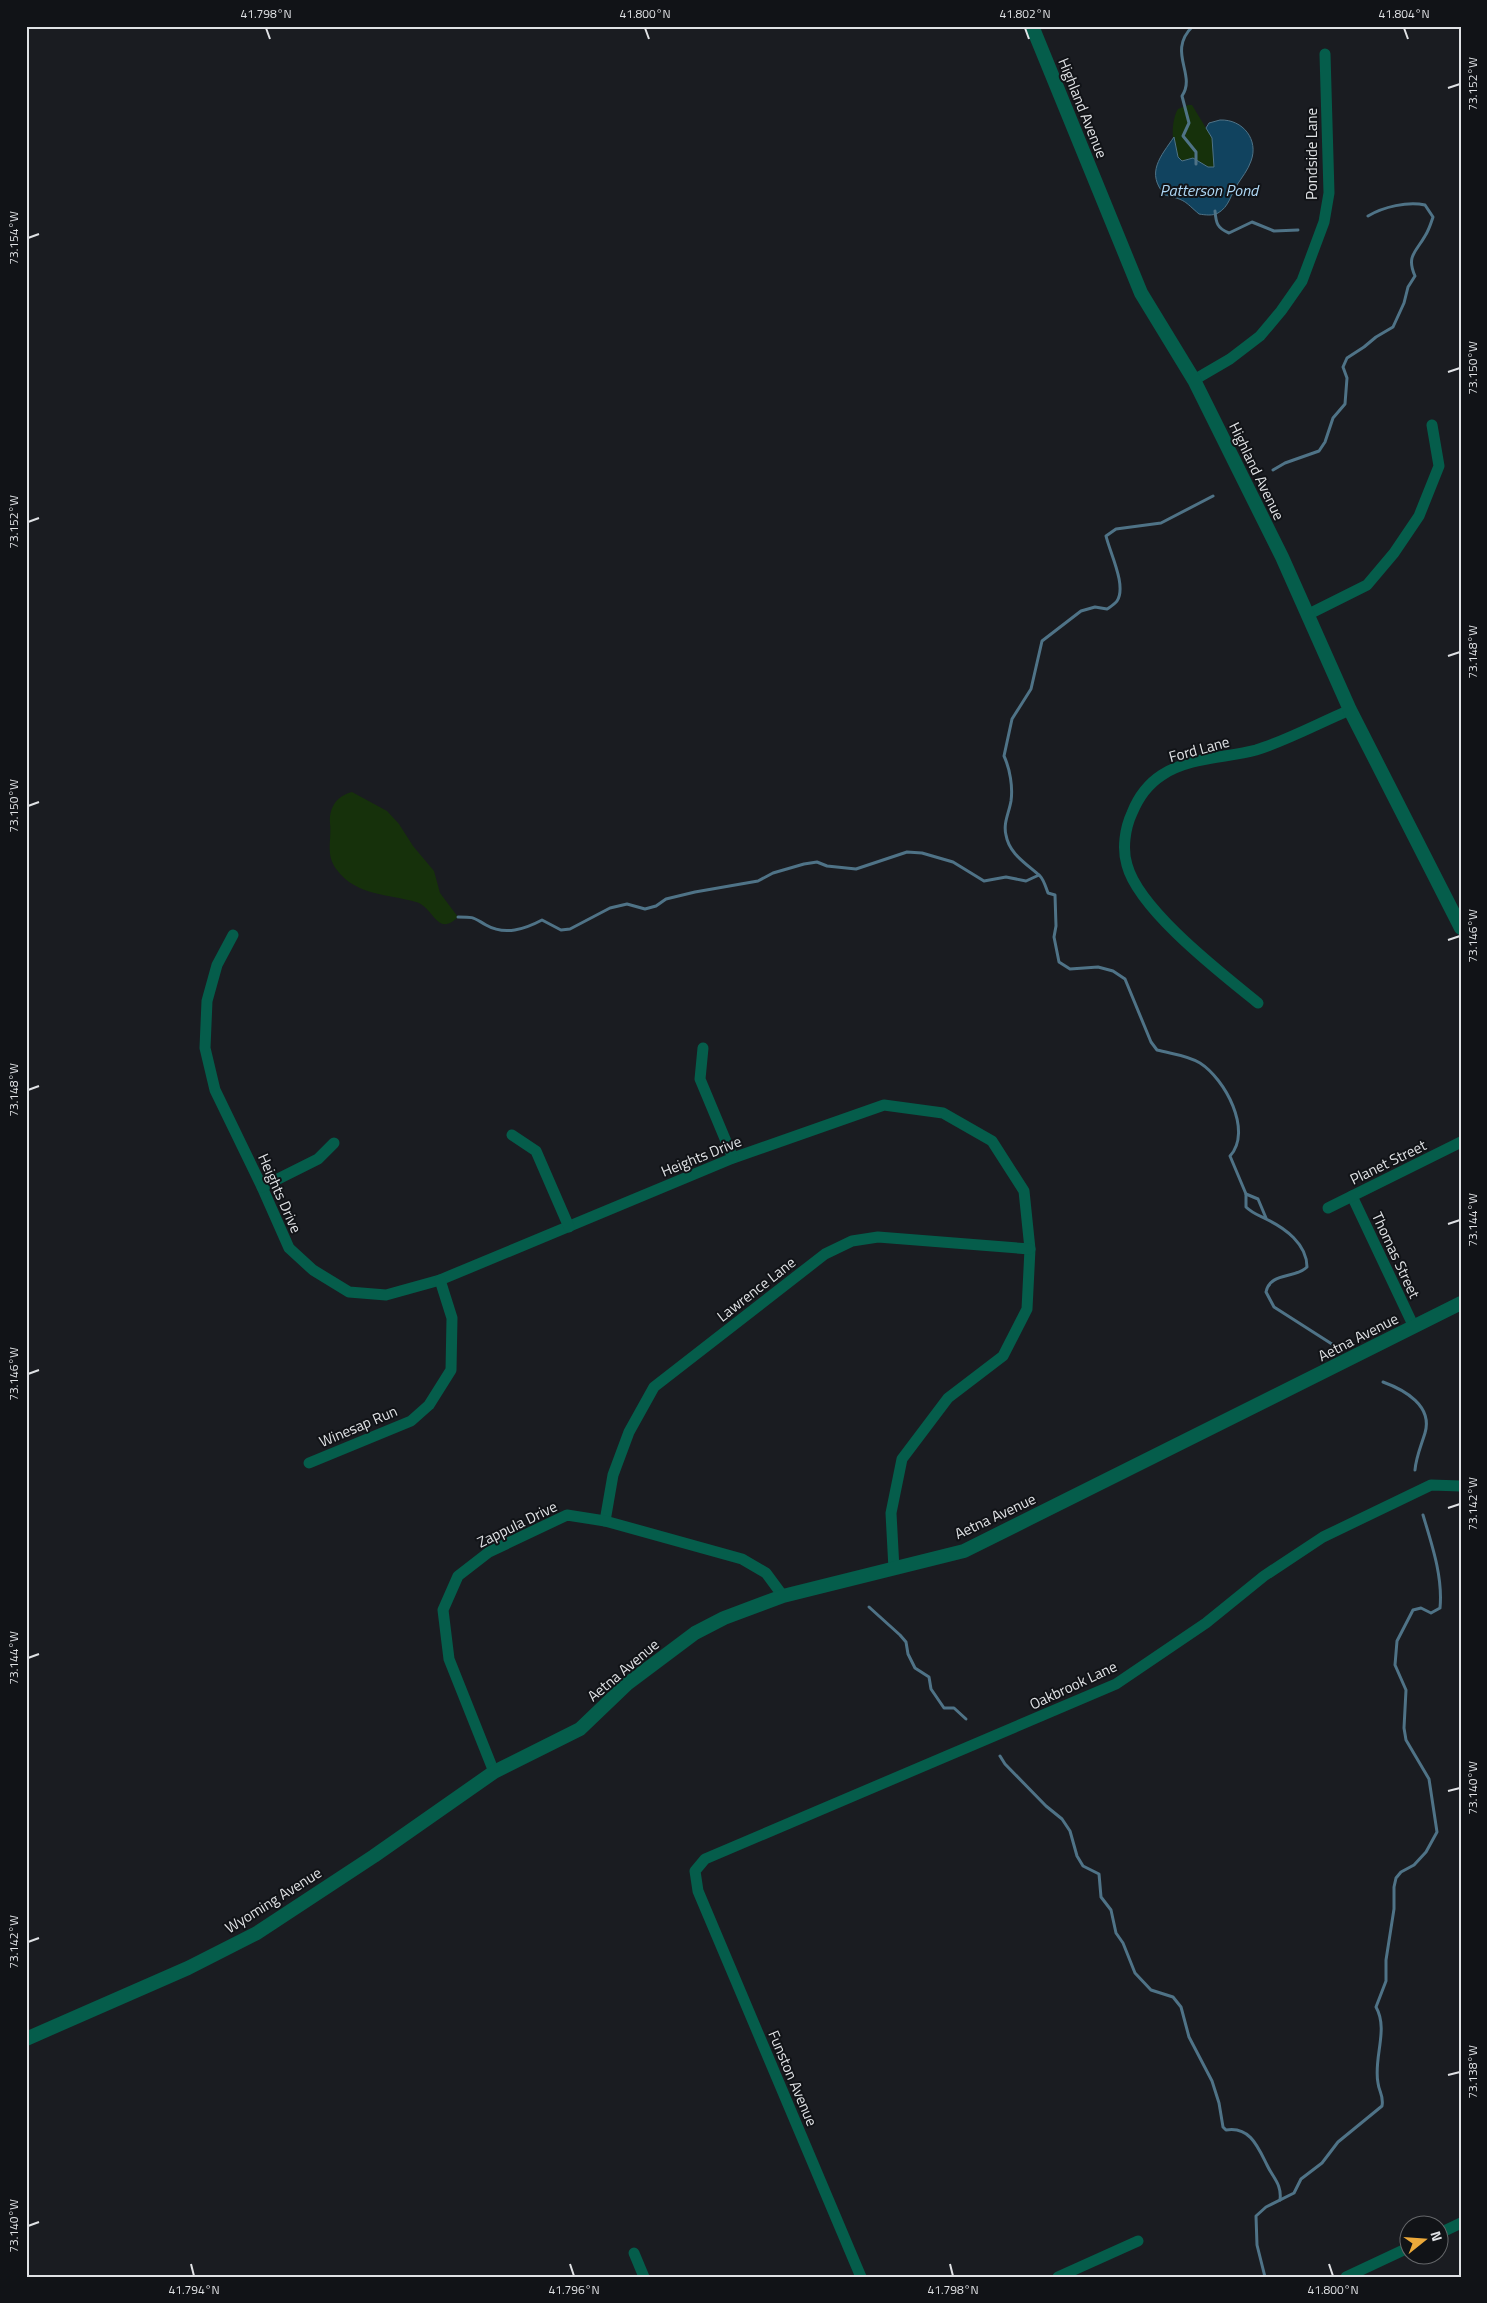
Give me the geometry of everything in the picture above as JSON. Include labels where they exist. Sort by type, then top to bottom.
[{"type":"street","name":"Highland Avenue","points":[[1032,26],[1141,293],[1194,380],[1282,557],[1350,710],[1461,928]]},
{"type":"street","name":"Pondside Lane","points":[[1194,380],[1230,359],[1260,336],[1282,311],[1302,281],[1324,222],[1328,193],[1325,54]]},
{"type":"street","points":[[1308,615],[1367,585],[1394,553],[1414,523],[1439,466],[1432,425]]},
{"type":"street","name":"Ford Lane","points":[[1258,1002],[1215,969],[1143,898],[1127,865],[1125,845],[1128,820],[1137,800],[1162,774],[1202,760],[1258,749],[1350,710]]},
{"type":"street","name":"Heights Drive","points":[[233,935],[217,965],[207,1002],[205,1048],[215,1090],[289,1248],[313,1270],[348,1292],[386,1295],[440,1280],[734,1158],[884,1105],[943,1113],[992,1141],[1024,1192],[1030,1249],[1028,1309],[1004,1356],[948,1398],[902,1459],[892,1513],[894,1569]]},
{"type":"street","points":[[703,1048],[700,1079],[734,1158]]},
{"type":"street","points":[[512,1135],[536,1151],[570,1227]]},
{"type":"street","name":"Planet Street","points":[[1328,1208],[1461,1142]]},
{"type":"street","points":[[262,1187],[318,1159],[334,1143]]},
{"type":"street","name":"Thomas Street","points":[[1352,1196],[1414,1327]]},
{"type":"street","name":"Lawrence Lane","points":[[605,1522],[613,1475],[629,1432],[654,1387],[825,1254],[852,1241],[878,1237],[1030,1249]]},
{"type":"street","name":"Winesap Run","points":[[309,1463],[411,1421],[429,1405],[450,1370],[452,1318],[440,1280]]},
{"type":"street","name":"Aetna Avenue","points":[[494,1772],[580,1729],[627,1684],[694,1633],[724,1618],[783,1596],[964,1551],[1461,1303]]},
{"type":"street","name":"Oakbrook Lane","points":[[698,1892],[695,1872],[705,1859],[1116,1684],[1206,1623],[1264,1576],[1324,1537],[1431,1485],[1461,1486]]},
{"type":"street","name":"Zappula Drive","points":[[494,1772],[449,1659],[443,1610],[458,1576],[489,1552],[567,1515],[605,1522],[742,1559],[766,1573],[783,1596]]},
{"type":"street","name":"Wyoming Avenue","points":[[26,2039],[188,1968],[257,1933],[374,1856],[494,1772]]},
{"type":"street","name":"Funston Avenue","points":[[698,1892],[861,2277]]},
{"type":"street","points":[[1058,2277],[1138,2241]]},
{"type":"street","points":[[1346,2277],[1400,2252]]},
{"type":"street","points":[[634,2253],[644,2277]]},
{"type":"green space","points":[[1192,105],[1212,138],[1214,167],[1208,167],[1192,158],[1182,161],[1178,156],[1173,136],[1175,115],[1178,109]]},
{"type":"green space","points":[[352,792],[387,811],[399,824],[413,846],[434,871],[440,893],[458,917],[451,923],[440,923],[427,909],[416,902],[374,893],[354,885],[337,870],[330,853],[330,817],[338,799]]},
{"type":"water","name":"Patterson Pond","points":[[1220,120],[1236,123],[1247,132],[1253,146],[1253,153],[1248,167],[1225,207],[1214,215],[1199,214],[1177,198],[1165,195],[1156,179],[1157,165],[1174,137],[1178,157],[1182,161],[1193,158],[1208,167],[1214,167],[1212,138],[1206,128],[1209,123]]},
{"type":"waterway","points":[[1193,26],[1185,36],[1182,45],[1186,79],[1186,88],[1182,96],[1189,123],[1183,136],[1196,152],[1196,164]]},
{"type":"waterway","points":[[1273,470],[1285,463],[1319,451],[1325,442],[1333,418],[1345,404],[1347,378],[1343,367],[1347,358],[1393,327],[1404,303],[1408,287],[1415,276],[1412,269],[1413,254],[1428,231],[1433,217],[1425,205],[1396,206],[1368,216]]},
{"type":"waterway","points":[[1215,211],[1218,225],[1229,233],[1252,222],[1274,231],[1298,230]]},
{"type":"waterway","points":[[1213,496],[1161,523],[1116,529],[1106,536],[1117,569],[1120,595],[1116,602],[1107,609],[1095,607],[1081,611],[1042,641],[1031,689],[1012,719],[1004,756],[1012,790],[1005,831],[1011,848],[1041,878],[1048,893],[1055,895],[1056,926],[1054,937],[1059,962],[1070,969],[1098,967],[1113,971],[1125,979],[1151,1042],[1157,1050],[1185,1056],[1200,1063],[1227,1093],[1233,1106],[1239,1133],[1236,1145],[1230,1156],[1246,1194],[1246,1207],[1294,1238],[1306,1259],[1307,1267],[1302,1271],[1272,1281],[1266,1292],[1274,1307],[1335,1346]]},
{"type":"waterway","points":[[458,917],[473,918],[493,928],[508,931],[529,926],[542,920],[561,930],[570,929],[610,908],[627,904],[645,909],[656,906],[666,899],[758,881],[773,873],[804,864],[817,862],[827,866],[856,869],[907,852],[922,853],[953,862],[984,881],[1006,877],[1026,881],[1039,875]]},
{"type":"waterway","points":[[1246,1194],[1258,1199],[1266,1218]]},
{"type":"waterway","points":[[1383,1382],[1415,1400],[1425,1415],[1425,1433],[1415,1470]]},
{"type":"waterway","points":[[1265,2277],[1257,2245],[1256,2216],[1266,2207],[1294,2193],[1301,2179],[1322,2163],[1338,2142],[1382,2106],[1377,2074],[1381,2025],[1376,2007],[1386,1981],[1386,1960],[1394,1909],[1394,1887],[1396,1878],[1401,1872],[1414,1865],[1426,1852],[1437,1832],[1429,1779],[1406,1740],[1404,1728],[1406,1690],[1395,1665],[1397,1641],[1413,1610],[1421,1608],[1431,1613],[1440,1608],[1438,1573],[1423,1515]]},
{"type":"waterway","points":[[869,1607],[906,1642],[908,1654],[915,1668],[929,1677],[931,1689],[944,1708],[954,1708],[966,1719]]},
{"type":"waterway","points":[[1000,1756],[1005,1764],[1046,1806],[1062,1819],[1070,1831],[1077,1856],[1083,1866],[1099,1874],[1101,1897],[1111,1910],[1116,1933],[1123,1943],[1135,1973],[1151,1990],[1173,1997],[1181,2007],[1189,2037],[1212,2081],[1219,2103],[1223,2127],[1226,2130],[1241,2131],[1252,2139],[1278,2185],[1280,2200]]}]
